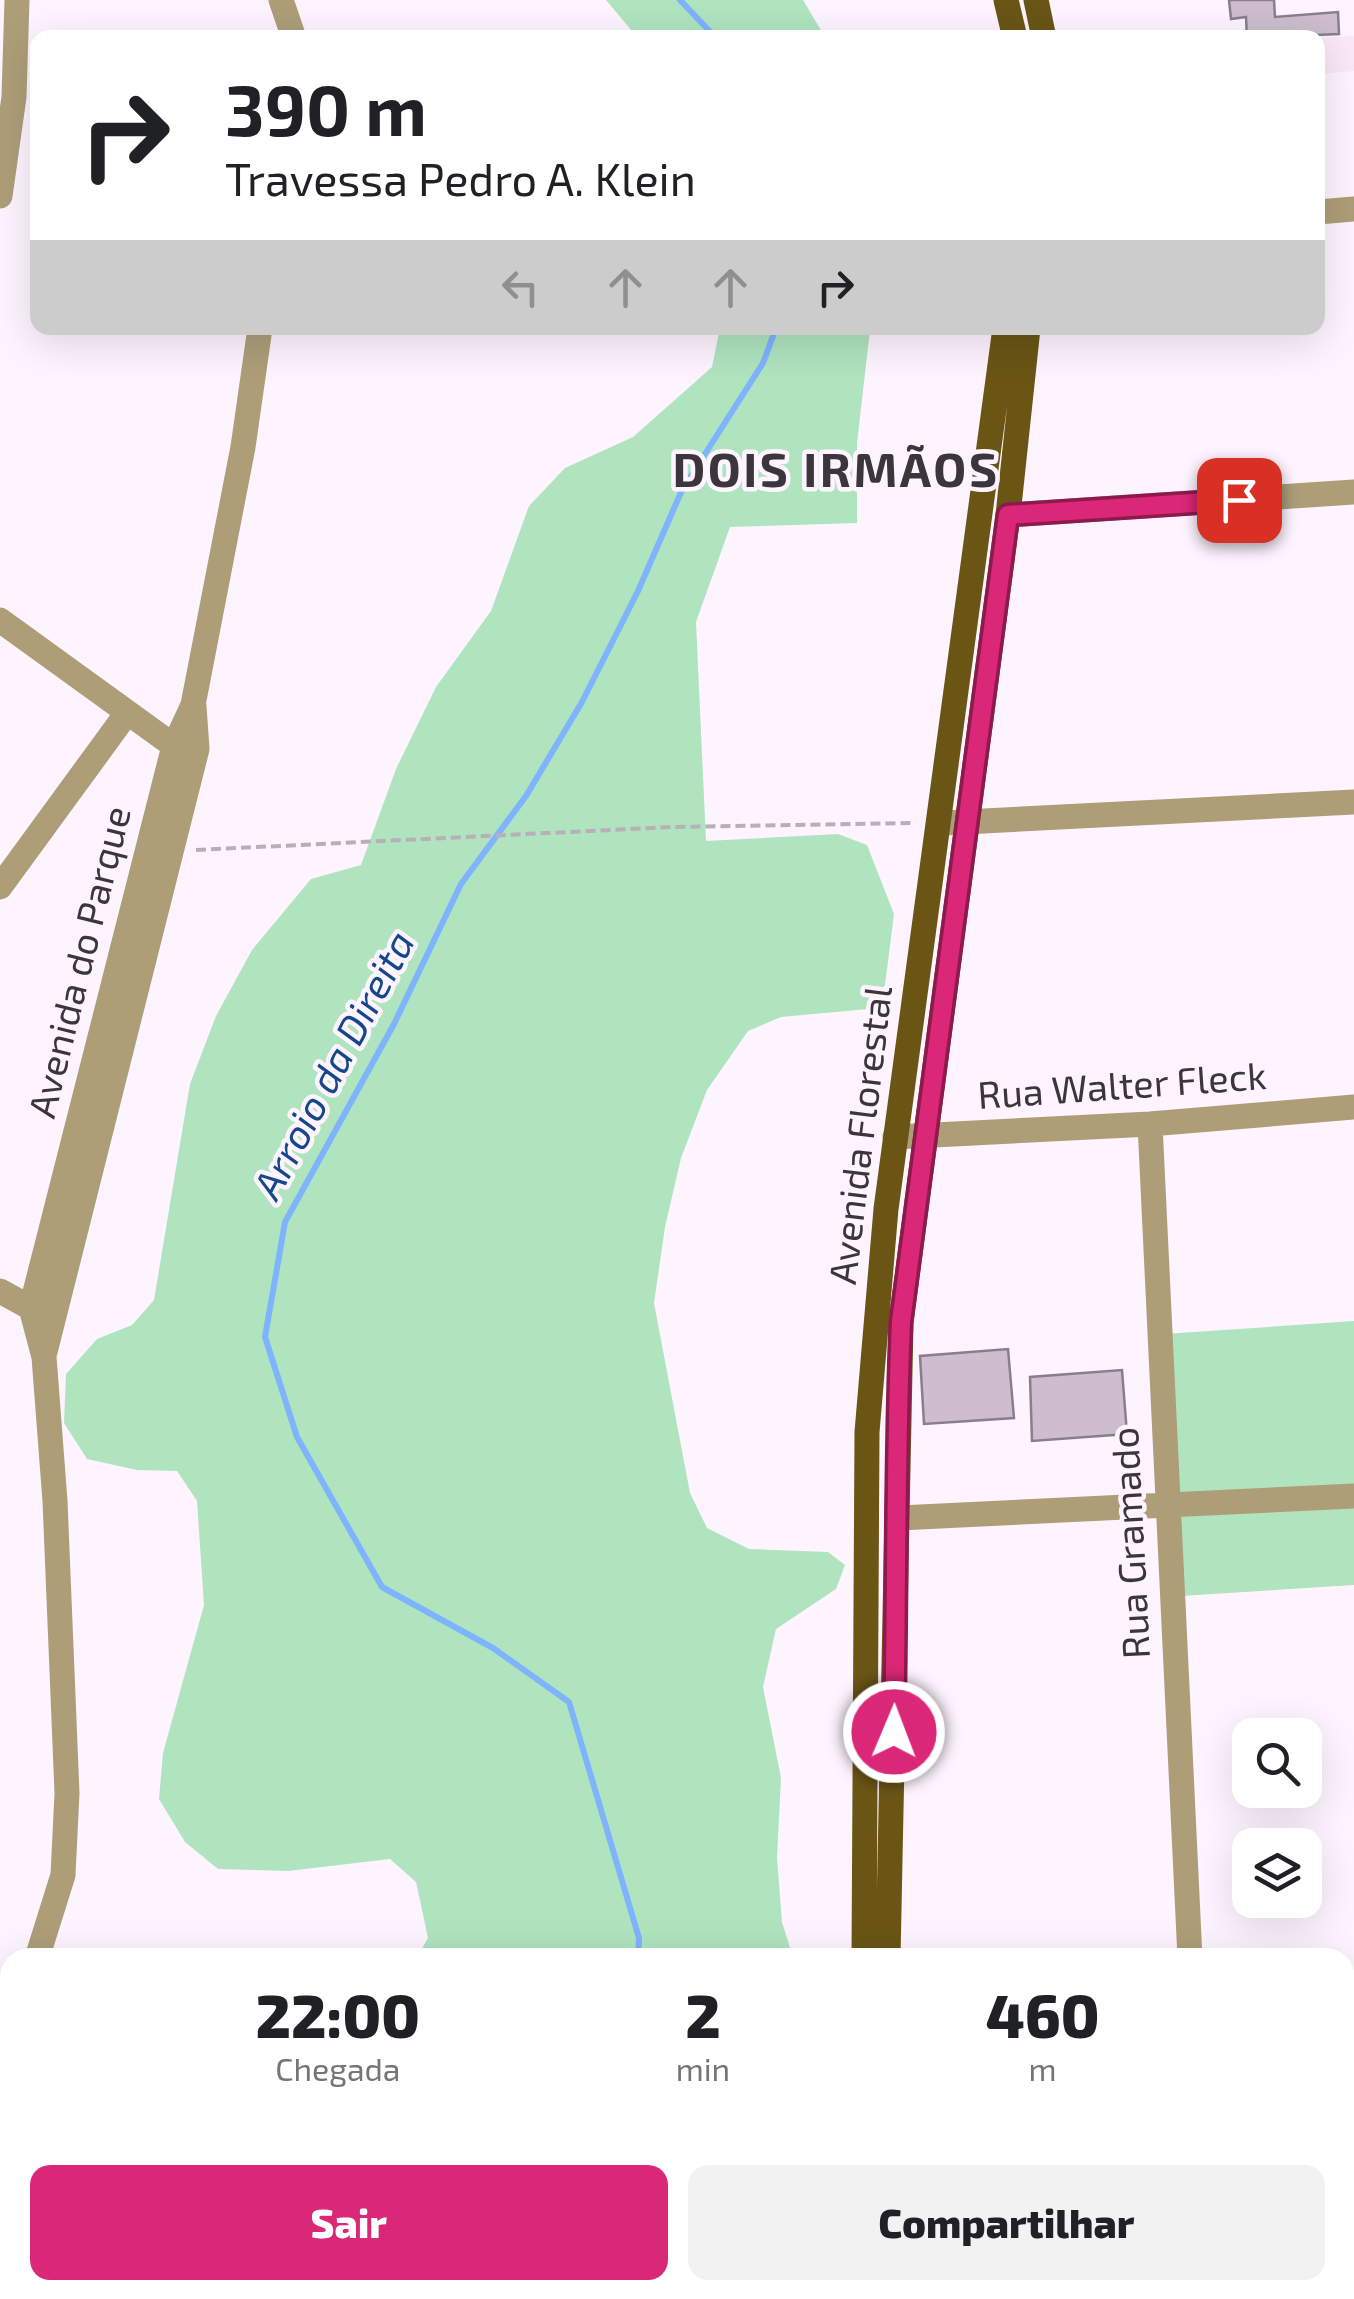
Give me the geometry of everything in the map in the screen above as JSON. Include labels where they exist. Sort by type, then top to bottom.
[{"type":"main road","points":[[1006,0],[1012,30]]},
{"type":"main road","points":[[1036,0],[1042,30]]},
{"type":"main road","name":"Avenida Florestal","points":[[864,1948],[866,1432],[886,1209],[1004,335]]},
{"type":"main road","name":"Avenida Florestal","points":[[888,1948],[901,1322],[998,595],[1027,335]]},
{"type":"main road","points":[[970,592],[998,595]]},
{"type":"street","points":[[0,196],[17,0]]},
{"type":"street","points":[[281,0],[291,30]]},
{"type":"street","points":[[1325,212],[1354,210]]},
{"type":"street","name":"Avenida do Parque","points":[[44,1357],[197,748],[194,705],[243,447],[259,335]]},
{"type":"street","points":[[1008,515],[1354,492]]},
{"type":"street","points":[[0,620],[174,746]]},
{"type":"street","name":"Avenida do Parque","points":[[40,1948],[63,1875],[67,1794],[55,1501],[44,1357],[31,1308],[174,746],[194,705]]},
{"type":"street","points":[[0,888],[127,713]]},
{"type":"street","points":[[940,823],[1354,802]]},
{"type":"street","name":"Rua Walter Fleck","points":[[896,1138],[1150,1124],[1354,1107]]},
{"type":"street","name":"Rua Gramado","points":[[1150,1124],[1190,1948]]},
{"type":"street","points":[[0,1291],[31,1308]]},
{"type":"street","points":[[899,1518],[1354,1496]]},
{"type":"path","points":[[171,851],[413,837],[940,823]]},
{"type":"shaded area","points":[[1354,36],[1354,71],[1325,73],[1325,38]]},
{"type":"green space","points":[[606,0],[803,0],[821,30],[631,30]]},
{"type":"green space","points":[[719,335],[869,335],[857,443],[857,523],[730,527],[696,622],[706,841],[838,834],[867,845],[894,914],[885,985],[868,1009],[781,1017],[748,1031],[707,1090],[681,1158],[665,1227],[654,1303],[690,1493],[707,1528],[749,1549],[828,1552],[845,1565],[836,1589],[776,1629],[763,1687],[781,1778],[777,1858],[782,1922],[790,1948],[422,1948],[428,1938],[416,1882],[390,1859],[288,1871],[218,1869],[185,1842],[159,1799],[163,1753],[204,1605],[197,1501],[177,1471],[137,1470],[87,1459],[64,1423],[66,1374],[97,1339],[132,1325],[154,1300],[190,1084],[216,1016],[252,950],[311,879],[361,865],[396,769],[436,687],[491,611],[529,506],[565,468],[633,437],[712,367]]},
{"type":"green space","points":[[1354,1321],[1354,1585],[1181,1596],[1165,1334]]},
{"type":"building","points":[[1229,0],[1274,0],[1275,17],[1338,12],[1339,34],[1325,35],[1325,30],[1247,30],[1246,17],[1231,19]]},
{"type":"building","points":[[1008,1349],[1014,1418],[924,1424],[920,1356]]},
{"type":"building","points":[[1122,1370],[1127,1434],[1032,1441],[1030,1377]]},
{"type":"waterway","name":"Arroio da Direita","points":[[680,0],[708,30]]},
{"type":"waterway","name":"Arroio da Direita","points":[[638,1948],[639,1938],[569,1702],[493,1648],[382,1587],[297,1437],[265,1337],[285,1222],[394,1024],[461,884],[526,796],[582,702],[638,591],[682,490],[763,363],[773,335]]},
{"type":"district","name":"DOIS IRMÃOS","points":[[836,470]]},
{"type":"route","points":[[894,1732],[901,1322],[1008,515],[1239,500]]}]
